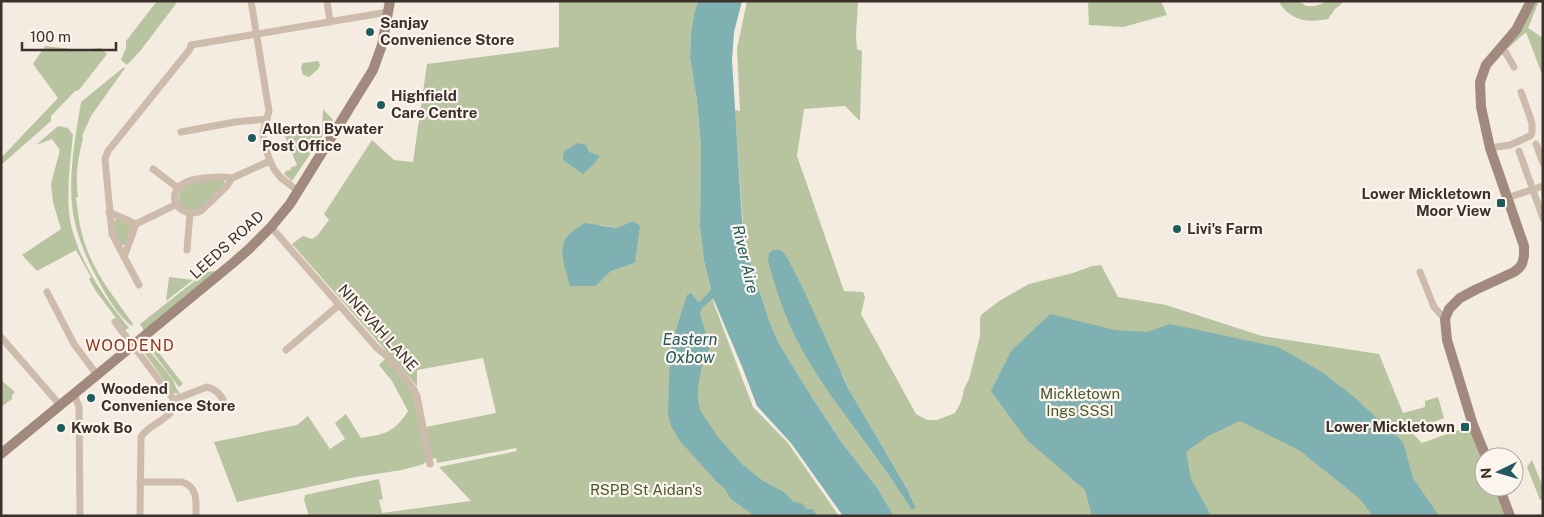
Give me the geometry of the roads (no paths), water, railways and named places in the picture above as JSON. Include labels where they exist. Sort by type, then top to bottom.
[{"type":"street","points":[[251,1],[268,111],[263,128],[263,138],[270,161],[277,173],[298,192]]},
{"type":"street","points":[[327,1],[330,22]]},
{"type":"street","name":"LEEDS ROAD","points":[[1,454],[244,254],[286,210],[373,70],[382,45],[390,1]]},
{"type":"street","points":[[1482,447],[1473,425],[1449,348],[1445,330],[1445,319],[1449,309],[1460,298],[1514,272],[1521,266],[1524,256],[1523,242],[1490,148],[1481,107],[1480,82],[1486,65],[1516,30],[1531,1]]},
{"type":"street","points":[[139,285],[112,234],[105,159],[108,151],[190,49],[191,45],[388,12]]},
{"type":"street","points":[[1500,49],[1506,53],[1514,67]]},
{"type":"street","points":[[1490,148],[1510,145],[1530,136],[1532,133],[1532,123],[1521,92]]},
{"type":"street","points":[[181,132],[235,122],[266,119]]},
{"type":"street","points":[[1536,144],[1543,163]]},
{"type":"street","points":[[1518,151],[1543,218]]},
{"type":"street","points":[[232,178],[221,176],[183,183],[178,188],[175,196],[177,204],[181,210],[190,213],[201,211],[227,186],[232,178],[270,161]]},
{"type":"street","points":[[153,169],[178,188]]},
{"type":"street","points":[[1507,198],[1543,186]]},
{"type":"street","points":[[124,257],[136,224],[177,204]]},
{"type":"street","points":[[109,212],[136,224]]},
{"type":"street","points":[[187,250],[190,213]]},
{"type":"street","name":"NINEVAH LANE","points":[[271,227],[377,348],[393,363],[413,388],[417,396],[430,464]]},
{"type":"street","points":[[1420,272],[1434,307],[1445,319]]},
{"type":"street","points":[[47,292],[77,349],[97,375]]},
{"type":"street","points":[[286,350],[339,305]]},
{"type":"street","points":[[115,322],[173,400],[174,407],[173,411],[145,431],[141,438],[140,516]]},
{"type":"street","points":[[1,337],[60,405]]},
{"type":"street","points":[[173,400],[206,387],[215,390],[223,399],[225,407]]},
{"type":"street","points":[[74,394],[79,407],[80,516]]},
{"type":"street","points":[[140,482],[186,483],[195,493],[196,516]]},
{"type":"street","points":[[1503,497],[1510,516]]},
{"type":"water","points":[[698,1],[742,1],[734,32],[732,60],[742,220],[747,253],[769,320],[778,342],[813,399],[840,440],[878,489],[894,516],[843,516],[791,443],[757,406],[713,298],[701,309],[700,314],[709,349],[702,364],[698,387],[700,410],[718,437],[743,465],[763,481],[784,492],[793,502],[801,503],[807,509],[813,509],[817,516],[755,516],[731,499],[725,489],[680,441],[671,426],[668,414],[670,354],[675,333],[687,295],[691,293],[698,302],[711,290],[704,261],[700,227],[701,147],[697,101],[690,58],[691,33]]},
{"type":"water","points":[[578,143],[586,145],[589,152],[600,156],[583,174],[563,160],[564,151]]},
{"type":"water","points":[[633,221],[640,226],[635,263],[611,271],[596,286],[570,286],[562,252],[564,242],[568,236],[585,223],[616,228]]},
{"type":"water","points":[[773,250],[780,250],[788,259],[848,388],[906,487],[915,507],[912,510],[802,350],[790,326],[768,261],[769,253]]},
{"type":"water","points":[[1050,314],[1115,330],[1147,332],[1170,324],[1278,347],[1322,372],[1354,397],[1403,442],[1413,478],[1439,516],[1373,516],[1359,498],[1299,450],[1240,421],[1208,436],[1186,452],[1191,479],[1211,516],[1092,516],[1085,490],[1027,440],[991,391],[1011,351]]},
{"type":"place","name":"Sanjay Convenience Store","points":[[370,32]]},
{"type":"place","name":"Highfield Care Centre","points":[[381,105]]},
{"type":"place","name":"Allerton Bywater Post Office","points":[[252,138]]},
{"type":"place","name":"Lower Mickletown Moor View","points":[[1501,203]]},
{"type":"place","name":"Livi's Farm","points":[[1177,229]]},
{"type":"place","name":"Woodend Convenience Store","points":[[91,398]]},
{"type":"place","name":"Lower Mickletown","points":[[1465,427]]},
{"type":"place","name":"Kwok Bo","points":[[61,428]]},
{"type":"district","name":"WOODEND","points":[[130,345]]},
{"type":"water label","name":"River Aire","points":[[746,259]]},
{"type":"water label","name":"Eastern Oxbow","points":[[690,348]]},
{"type":"park label","name":"Mickletown Ings SSSI","points":[[1080,402]]},
{"type":"park label","name":"RSPB St Aidan's","points":[[646,490]]}]
